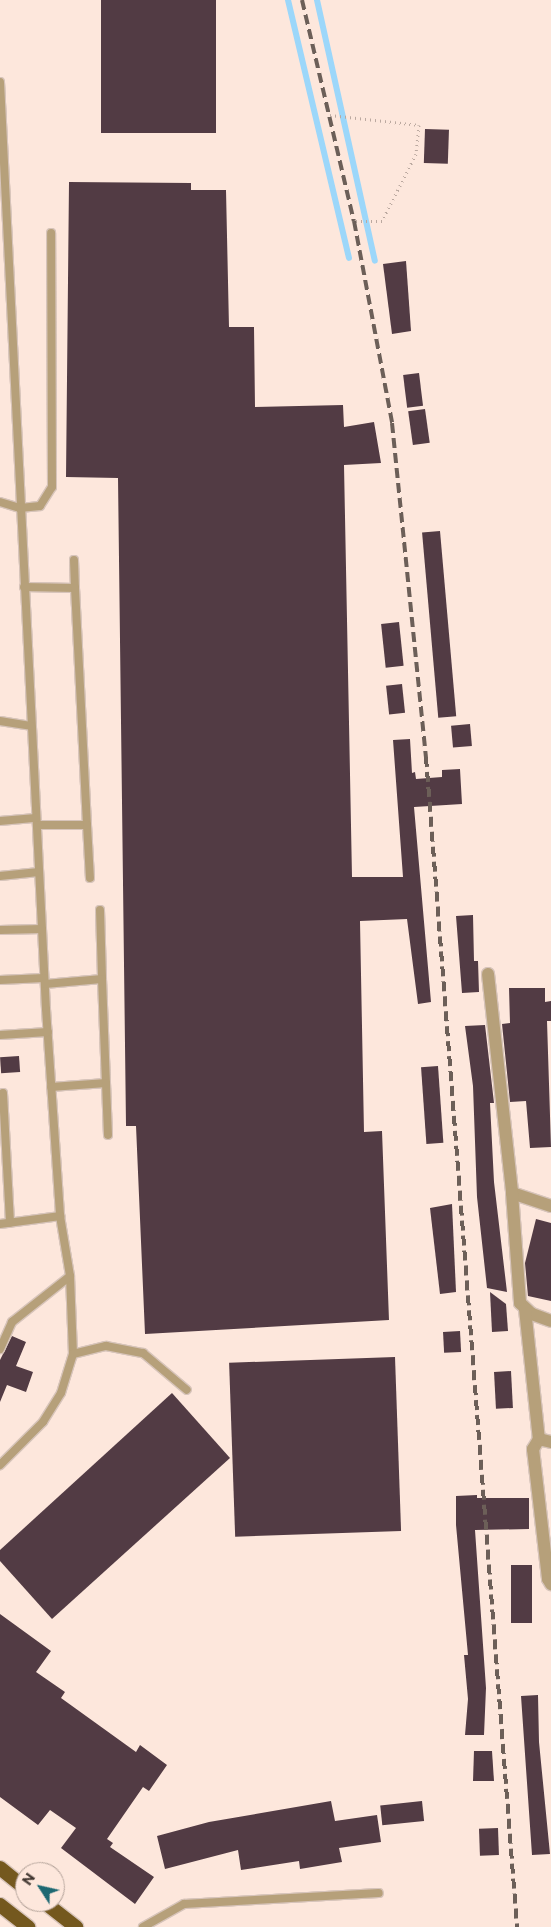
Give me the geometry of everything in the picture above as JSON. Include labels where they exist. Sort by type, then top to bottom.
[{"type":"highway","points":[[0,1868],[15,1880]]},
{"type":"highway","points":[[0,1905],[28,1927]]},
{"type":"highway","points":[[57,1912],[76,1927]]},
{"type":"street","points":[[488,974],[512,1193],[519,1296],[525,1309],[545,1440],[533,1449],[551,1584]]},
{"type":"street","points":[[512,1193],[551,1206]]},
{"type":"street","points":[[525,1309],[551,1321]]},
{"type":"lane","points":[[0,82],[3,241],[20,508],[51,1087],[60,1216],[70,1276],[73,1354],[61,1392],[42,1422],[0,1465]]},
{"type":"lane","points":[[0,502],[20,508],[40,506],[52,487],[50,234]]},
{"type":"lane","points":[[74,560],[90,878]]},
{"type":"lane","points":[[24,587],[75,588]]},
{"type":"lane","points":[[0,721],[31,726]]},
{"type":"lane","points":[[0,821],[87,824]]},
{"type":"lane","points":[[0,876],[39,872]]},
{"type":"lane","points":[[100,910],[108,1135]]},
{"type":"lane","points":[[0,930],[42,929]]},
{"type":"lane","points":[[0,980],[102,979]]},
{"type":"lane","points":[[0,1035],[48,1032]]},
{"type":"lane","points":[[51,1087],[106,1083]]},
{"type":"lane","points":[[3,1093],[10,1223]]},
{"type":"lane","points":[[0,1224],[60,1216]]},
{"type":"lane","points":[[0,1349],[12,1322],[70,1276]]},
{"type":"lane","points":[[73,1354],[106,1346],[143,1353],[187,1390]]},
{"type":"lane","points":[[142,1927],[184,1904],[379,1893]]},
{"type":"path","points":[[330,116],[419,125],[416,154],[382,221],[354,221]]},
{"type":"building","points":[[101,0],[216,0],[216,133],[101,133]]},
{"type":"building","points":[[425,129],[449,130],[448,164],[424,163]]},
{"type":"building","points":[[69,182],[191,183],[191,190],[226,190],[229,327],[254,327],[255,407],[343,405],[344,427],[374,422],[381,463],[344,465],[352,877],[403,877],[393,740],[410,739],[412,773],[415,772],[416,779],[442,777],[442,770],[460,769],[462,804],[414,807],[431,1002],[418,1004],[407,919],[360,921],[364,1132],[382,1131],[389,1320],[145,1334],[136,1126],[126,1126],[118,478],[66,477]]},
{"type":"building","points":[[406,261],[411,331],[392,334],[383,264]]},
{"type":"building","points":[[419,373],[423,406],[407,408],[403,375]]},
{"type":"building","points":[[425,409],[430,443],[413,445],[408,411]]},
{"type":"building","points":[[440,531],[456,716],[438,718],[422,533]]},
{"type":"building","points":[[399,622],[404,666],[386,668],[381,624]]},
{"type":"building","points":[[402,684],[405,713],[389,715],[386,686]]},
{"type":"building","points":[[470,724],[472,746],[453,748],[451,726]]},
{"type":"building","points":[[473,915],[474,961],[478,961],[479,992],[462,993],[456,916]]},
{"type":"building","points":[[509,988],[545,988],[545,1002],[551,1001],[551,1021],[547,1021],[551,1147],[530,1148],[526,1101],[510,1102],[502,1024],[510,1023]]},
{"type":"building","points":[[485,1025],[494,1103],[490,1103],[494,1182],[507,1292],[487,1288],[477,1197],[473,1086],[465,1026]]},
{"type":"building","points":[[19,1056],[20,1072],[1,1073],[0,1057]]},
{"type":"building","points":[[438,1066],[443,1143],[426,1144],[421,1067]]},
{"type":"building","points":[[452,1204],[456,1292],[440,1294],[430,1208]]},
{"type":"building","points":[[536,1219],[551,1223],[551,1301],[528,1296],[525,1263]]},
{"type":"building","points":[[490,1292],[506,1304],[508,1331],[492,1332]]},
{"type":"building","points":[[460,1331],[461,1352],[444,1353],[443,1332]]},
{"type":"building","points":[[12,1336],[26,1342],[16,1366],[33,1372],[26,1392],[7,1385],[0,1402],[0,1360]]},
{"type":"building","points":[[395,1357],[401,1531],[235,1537],[229,1363]]},
{"type":"building","points":[[511,1371],[513,1408],[496,1409],[494,1372]]},
{"type":"building","points":[[172,1393],[230,1458],[52,1619],[0,1561],[0,1550]]},
{"type":"building","points":[[477,1495],[477,1498],[529,1498],[529,1529],[475,1530],[486,1688],[484,1735],[465,1735],[468,1699],[464,1655],[468,1655],[456,1525],[456,1496]]},
{"type":"building","points":[[511,1565],[532,1565],[532,1623],[511,1623]]},
{"type":"building","points":[[0,1614],[51,1651],[36,1672],[65,1692],[61,1698],[136,1752],[140,1745],[167,1765],[149,1791],[143,1787],[107,1839],[113,1843],[110,1847],[154,1877],[135,1904],[61,1848],[76,1828],[50,1810],[38,1825],[0,1797]]},
{"type":"building","points":[[538,1695],[539,1742],[550,1854],[532,1855],[521,1696]]},
{"type":"building","points":[[474,1751],[492,1751],[494,1781],[473,1781]]},
{"type":"building","points":[[331,1801],[335,1821],[377,1815],[381,1842],[339,1848],[342,1862],[300,1869],[299,1861],[241,1870],[238,1850],[165,1869],[157,1836],[209,1822]]},
{"type":"building","points":[[422,1801],[424,1821],[382,1825],[380,1805]]},
{"type":"building","points":[[498,1828],[499,1855],[480,1856],[479,1829]]},
{"type":"waterway","points":[[288,0],[349,258]]},
{"type":"waterway","points":[[317,0],[375,261]]},
{"type":"railway","points":[[302,0],[354,221],[392,423],[426,757],[517,1927]]}]
